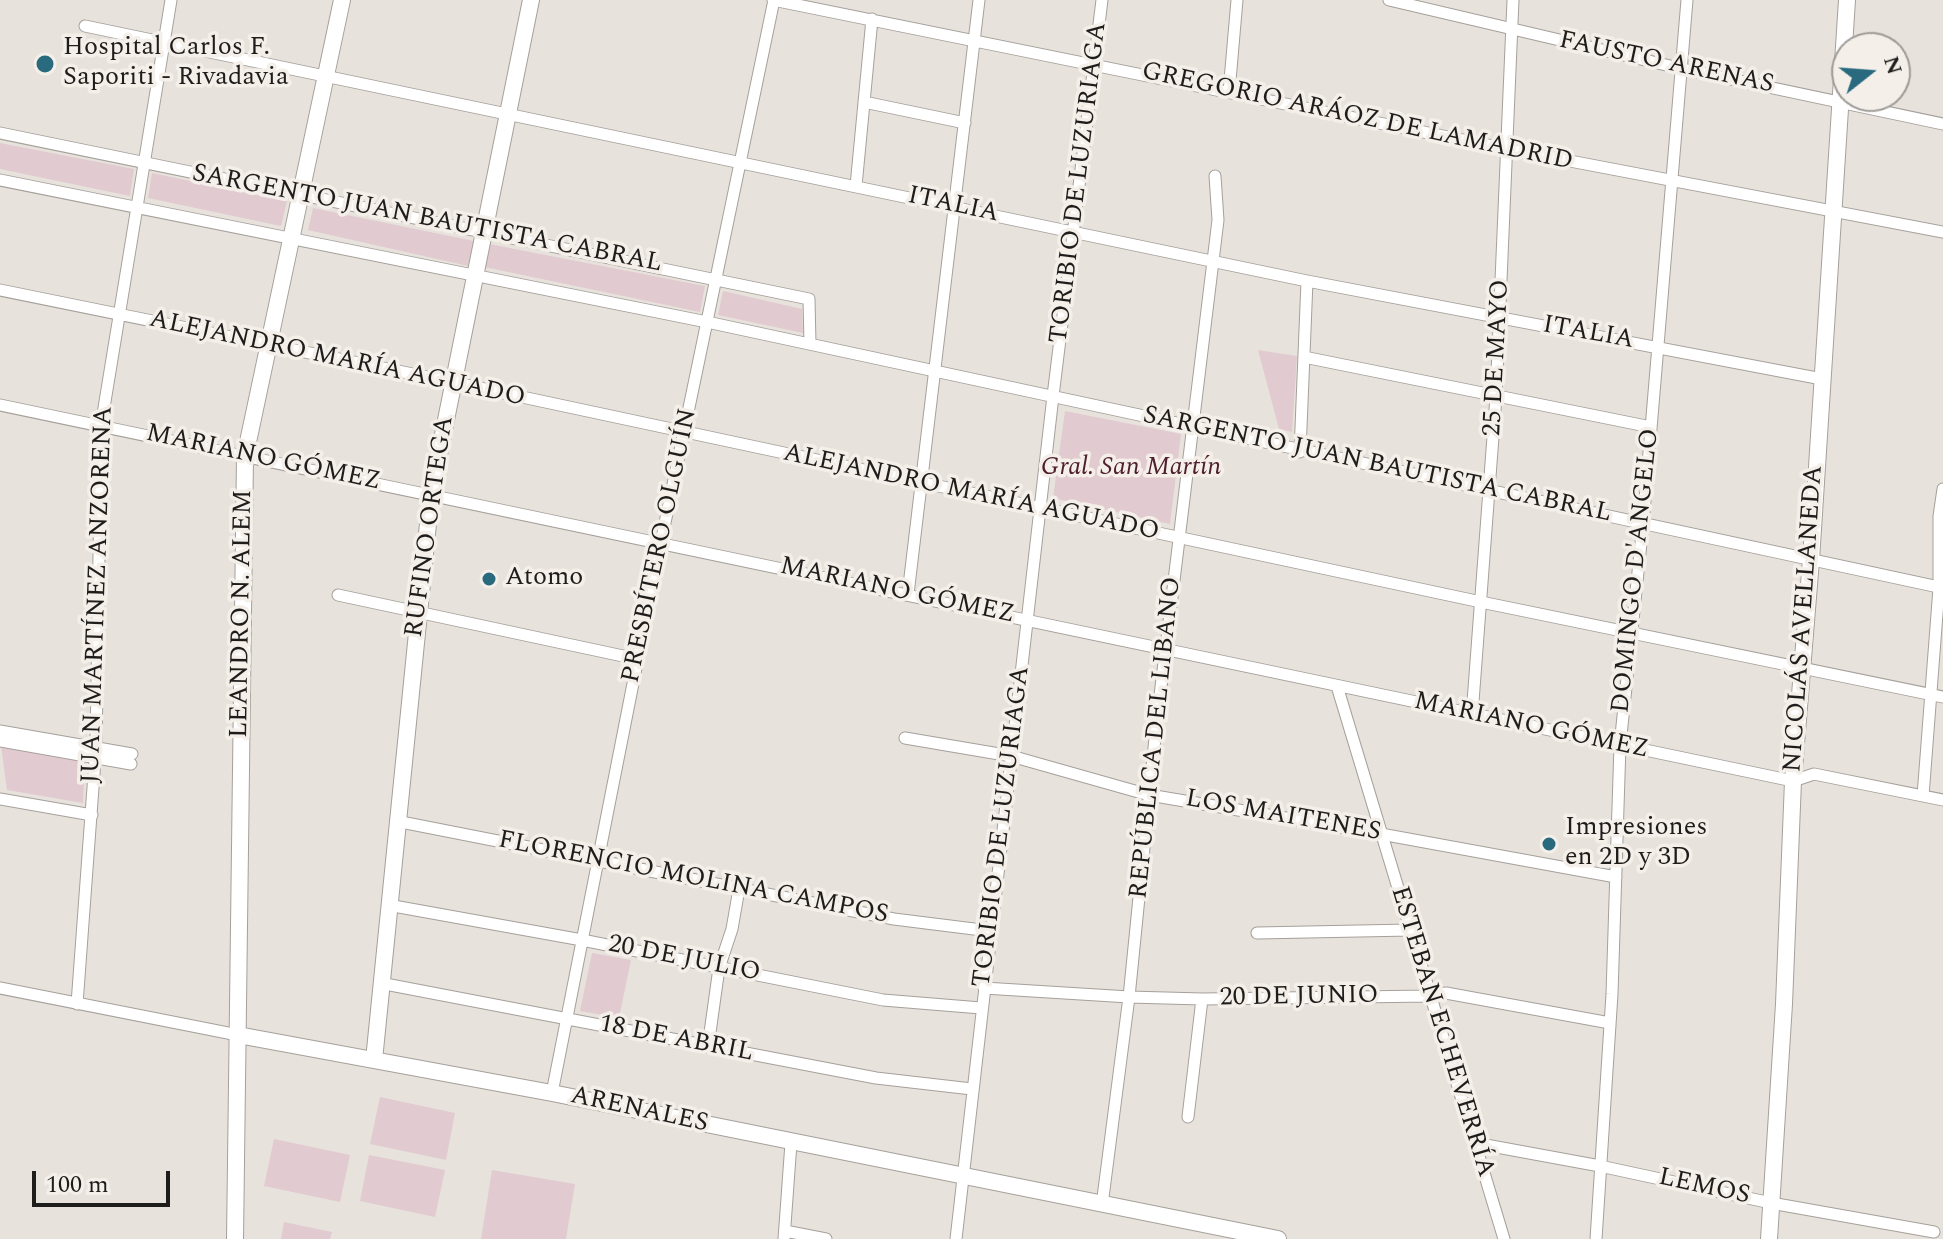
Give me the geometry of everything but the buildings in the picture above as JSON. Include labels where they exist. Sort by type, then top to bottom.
[{"type":"street","name":"JUAN MARTÍNEZ ANZORENA","points":[[77,1004],[96,752],[101,426],[171,0]]},
{"type":"street","name":"LEANDRO N. ALEM","points":[[235,1239],[245,456],[342,0]]},
{"type":"street","name":"RUFINO ORTEGA","points":[[374,1060],[431,494],[531,0]]},
{"type":"street","name":"GREGORIO ARÁOZ DE LAMADRID","points":[[773,0],[1673,182],[1943,231]]},
{"type":"street","name":"PRESBÍTERO OLGUÍN","points":[[552,1093],[637,659],[773,0]]},
{"type":"street","points":[[908,594],[979,0]]},
{"type":"street","name":"TORIBIO DE LUZURIAGA","points":[[956,1239],[1102,0]]},
{"type":"street","points":[[1229,92],[1237,0]]},
{"type":"street","name":"FAUSTO ARENAS","points":[[1389,0],[1683,69],[1831,99]]},
{"type":"street","name":"25 DE MAYO","points":[[1472,715],[1491,491],[1513,0]]},
{"type":"street","name":"DOMINGO D'ANGELO","points":[[1596,1239],[1610,1023],[1620,745],[1643,524],[1687,0]]},
{"type":"street","name":"NICOLÁS AVELLANEDA","points":[[1845,32],[1847,0]]},
{"type":"street","points":[[856,186],[872,19]]},
{"type":"street","name":"ITALIA","points":[[85,26],[1307,281],[1822,379]]},
{"type":"street","points":[[864,102],[965,123]]},
{"type":"street","name":"NICOLÁS AVELLANEDA","points":[[1769,1239],[1784,1004],[1793,781],[1811,560],[1840,112]]},
{"type":"street","name":"FAUSTO ARENAS","points":[[1890,112],[1943,124]]},
{"type":"street","name":"SARGENTO JUAN BAUTISTA CABRAL","points":[[0,133],[809,299],[810,344]]},
{"type":"street","name":"REPÚBLICA DEL LIBANO","points":[[1102,1205],[1129,997],[1149,795],[1218,220],[1215,176]]},
{"type":"street","name":"SARGENTO JUAN BAUTISTA CABRAL","points":[[0,180],[707,322],[1941,588]]},
{"type":"street","points":[[1300,452],[1307,281]]},
{"type":"street","name":"ALEJANDRO MARÍA AGUADO","points":[[0,290],[452,382],[1040,509],[1943,697]]},
{"type":"street","points":[[1304,357],[1651,427]]},
{"type":"street","name":"MARIANO GÓMEZ","points":[[0,405],[1793,781],[1814,774],[1943,800]]},
{"type":"street","points":[[1923,796],[1941,588],[1939,516],[1943,489]]},
{"type":"street","points":[[338,595],[637,659]]},
{"type":"street","name":"ESTEBAN ECHEVERRÍA","points":[[1337,686],[1504,1239]]},
{"type":"street","points":[[0,731],[132,759]]},
{"type":"street","name":"LOS MAITENES","points":[[905,738],[1011,756],[1149,795],[1616,877]]},
{"type":"street","points":[[0,741],[96,752]]},
{"type":"street","points":[[0,799],[92,815]]},
{"type":"street","name":"FLORENCIO MOLINA CAMPOS","points":[[396,821],[894,919],[990,931]]},
{"type":"street","points":[[708,1047],[719,968],[732,929],[739,889]]},
{"type":"street","name":"20 DE JULIO","points":[[388,905],[883,1000],[981,1008]]},
{"type":"street","points":[[1257,933],[1410,930]]},
{"type":"street","name":"18 DE ABRIL","points":[[380,983],[876,1078],[972,1089]]},
{"type":"street","name":"ARENALES","points":[[0,988],[552,1093],[1278,1239]]},
{"type":"street","name":"20 DE JUNIO","points":[[984,988],[1202,999],[1430,996],[1446,993],[1610,1023]]},
{"type":"street","points":[[1188,1117],[1202,999]]},
{"type":"street","points":[[791,1143],[785,1235],[826,1239]]},
{"type":"street","name":"LEMOS","points":[[1475,1143],[1771,1203],[1934,1232]]},
{"type":"green space","points":[[0,143],[134,169],[130,196],[0,169]]},
{"type":"green space","points":[[152,173],[287,201],[281,226],[148,198]]},
{"type":"green space","points":[[313,208],[474,241],[468,266],[308,230]]},
{"type":"green space","points":[[489,244],[705,286],[700,312],[484,267]]},
{"type":"green space","points":[[723,291],[802,309],[803,333],[718,315]]},
{"type":"green space","points":[[1258,350],[1297,356],[1292,432],[1279,429]]},
{"type":"green space","name":"Gral. San Martín","points":[[1065,411],[1181,434],[1170,524],[1053,498]]},
{"type":"green space","points":[[1,745],[85,760],[83,803],[7,790]]},
{"type":"green space","points":[[592,953],[631,960],[619,1018],[580,1011]]},
{"type":"green space","points":[[380,1097],[455,1113],[446,1160],[370,1144]]},
{"type":"green space","points":[[274,1139],[350,1155],[340,1202],[264,1186]]},
{"type":"green space","points":[[369,1155],[445,1170],[435,1217],[360,1201]]},
{"type":"green space","points":[[492,1170],[575,1184],[566,1239],[481,1239]]},
{"type":"green space","points":[[284,1222],[332,1232],[330,1239],[281,1239]]},
{"type":"place","name":"Hospital Carlos F. Saporiti - Rivadavia","points":[[45,64]]},
{"type":"place","name":"Atomo","points":[[489,579]]},
{"type":"place","name":"Impresiones en 2D y 3D","points":[[1549,844]]}]
